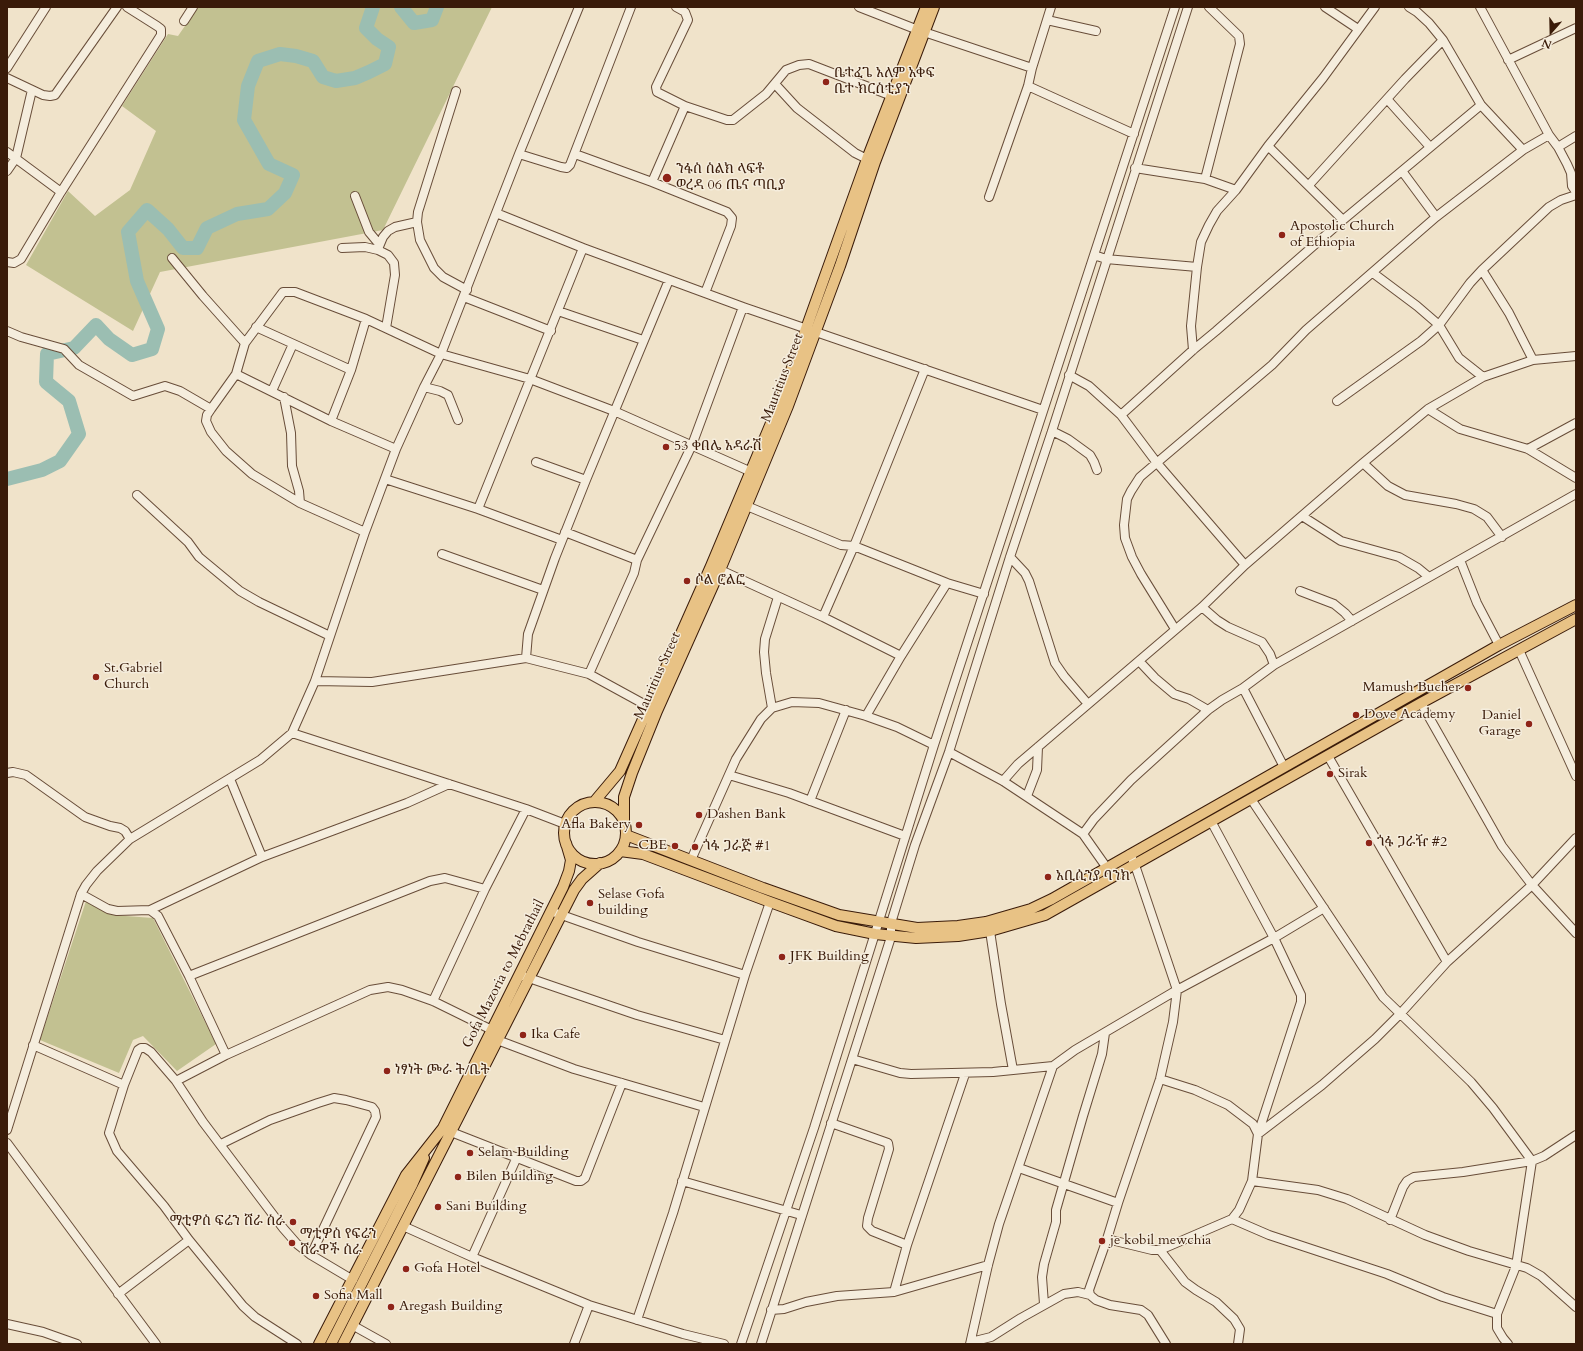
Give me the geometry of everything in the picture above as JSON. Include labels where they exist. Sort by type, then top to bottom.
[{"type":"main road","name":"Mauritius Street","points":[[624,821],[624,797],[654,709],[716,568],[755,474],[811,331],[875,162],[921,32],[926,7]]},
{"type":"main road","name":"Mauritius Street","points":[[811,331],[867,159],[892,96],[934,7]]},
{"type":"main road","points":[[626,835],[763,888],[839,915],[917,928],[958,926],[986,922],[1031,908],[1052,899],[1499,646],[1576,605]]},
{"type":"main road","points":[[620,851],[643,854],[836,926],[891,937],[916,938],[958,936],[990,931],[1045,915],[1421,703],[1576,619]]},
{"type":"main road","name":"Mauritius Street","points":[[594,802],[620,771],[654,709]]},
{"type":"main road","points":[[594,802],[603,803],[612,807],[619,813],[624,821],[626,835],[620,851],[608,861],[589,863],[579,859],[571,852],[566,843],[564,833],[565,824],[569,815],[576,808],[584,804],[594,802]]},
{"type":"main road","name":"Gofa Mazoria to Mebrathail","points":[[343,1344],[442,1149],[447,1130],[556,913],[571,860],[566,843]]},
{"type":"main road","name":"Gofa Mazoria to Mebrathail","points":[[556,913],[582,879],[600,863]]},
{"type":"main road","name":"Gofa Mazoria to Mebrathail","points":[[319,1344],[406,1175],[431,1143],[447,1130]]},
{"type":"main road","points":[[331,1344],[412,1185],[431,1143]]},
{"type":"main road","points":[[412,1185],[442,1149]]},
{"type":"street","points":[[7,68],[46,7]]},
{"type":"street","points":[[7,78],[43,95],[55,95],[117,7]]},
{"type":"street","points":[[7,262],[14,263],[21,259],[161,35],[161,29],[127,7]]},
{"type":"street","points":[[184,21],[193,7]]},
{"type":"street","points":[[7,1126],[49,1001],[81,894],[97,871],[130,839],[260,760],[292,733],[315,681],[365,532],[396,449],[424,387],[441,354],[519,154],[579,7]]},
{"type":"street","points":[[519,154],[560,168],[567,168],[570,165],[630,7]]},
{"type":"street","points":[[676,7],[685,12],[688,20],[656,87],[657,92],[685,106],[727,120],[733,120],[766,94],[786,70],[799,65],[809,64],[892,96]]},
{"type":"street","points":[[859,7],[921,32],[1032,68]]},
{"type":"street","points":[[989,197],[1028,86],[1032,68],[1052,7]]},
{"type":"street","points":[[741,1344],[787,1211],[934,745],[1175,7]]},
{"type":"street","points":[[761,1344],[891,937],[891,923],[915,845],[948,752],[1188,7]]},
{"type":"street","points":[[1205,179],[1240,44],[1239,36],[1209,7]]},
{"type":"street","points":[[1326,7],[1358,29]]},
{"type":"street","points":[[1193,350],[1191,326],[1197,267],[1201,242],[1209,225],[1217,211],[1236,190],[1268,146],[1323,78],[1375,7]]},
{"type":"street","points":[[1409,7],[1429,23],[1443,40],[1481,106],[1523,150]]},
{"type":"street","points":[[1337,400],[1421,341],[1439,325],[1470,283],[1482,270],[1549,207],[1576,194],[1572,186],[1574,174],[1549,135],[1480,7]]},
{"type":"street","points":[[1048,20],[1096,31]]},
{"type":"street","points":[[1508,60],[1576,28]]},
{"type":"street","points":[[1309,185],[1443,40]]},
{"type":"street","points":[[775,84],[797,108],[855,153],[867,159]]},
{"type":"street","points":[[1028,86],[1134,134]]},
{"type":"street","points":[[7,171],[16,158],[32,90]]},
{"type":"street","points":[[456,91],[418,212],[417,222],[420,240],[434,268],[465,294],[551,331]]},
{"type":"street","points":[[1387,99],[1430,147]]},
{"type":"street","points":[[652,182],[685,106]]},
{"type":"street","points":[[1121,415],[1193,350],[1343,220],[1481,106]]},
{"type":"street","points":[[1175,629],[1132,557],[1125,538],[1125,511],[1131,491],[1140,477],[1272,365],[1306,330],[1436,217],[1523,150],[1549,135]]},
{"type":"street","points":[[1558,147],[1576,136]]},
{"type":"street","points":[[1268,146],[1343,220]]},
{"type":"street","points":[[7,152],[62,192]]},
{"type":"street","points":[[575,154],[652,182],[727,212],[732,218],[731,226],[705,293]]},
{"type":"street","points":[[1136,168],[1205,179],[1236,190]]},
{"type":"street","points":[[1402,171],[1436,217]]},
{"type":"street","points":[[355,196],[369,232],[379,247],[394,263],[394,281],[386,328]]},
{"type":"street","points":[[496,213],[583,248],[743,307],[1043,410]]},
{"type":"street","points":[[379,247],[383,237],[388,231],[395,227],[417,222]]},
{"type":"street","points":[[342,248],[379,247]]},
{"type":"street","points":[[478,509],[530,379],[551,331],[583,248]]},
{"type":"street","points":[[1094,255],[1106,259],[1197,267]]},
{"type":"street","points":[[172,258],[203,296],[245,343]]},
{"type":"street","points":[[1482,270],[1509,314],[1533,360]]},
{"type":"street","points":[[1373,273],[1418,306],[1439,325],[1459,358],[1482,377]]},
{"type":"street","points":[[526,658],[528,634],[543,590],[614,411],[669,280]]},
{"type":"street","points":[[365,532],[300,503],[252,474],[226,452],[211,432],[206,421],[211,409],[236,374],[245,343],[283,292],[295,292],[366,319],[441,354],[530,379],[614,411],[755,474]]},
{"type":"street","points":[[589,674],[634,572],[637,560],[692,445],[743,307]]},
{"type":"street","points":[[558,311],[643,340]]},
{"type":"street","points":[[331,421],[351,370],[366,319]]},
{"type":"street","points":[[256,327],[351,370]]},
{"type":"street","points":[[7,332],[64,349],[79,365],[132,396],[165,386],[180,390],[211,409]]},
{"type":"street","points":[[272,391],[294,344]]},
{"type":"street","points":[[1003,781],[1018,764],[1202,607],[1244,565],[1362,463],[1428,409],[1482,377],[1533,360],[1576,356]]},
{"type":"street","points":[[823,617],[854,546],[925,369]]},
{"type":"street","points":[[236,374],[331,421],[396,449]]},
{"type":"street","points":[[1069,375],[1089,386],[1121,415],[1157,463],[1244,565]]},
{"type":"street","points":[[424,387],[440,391],[448,395],[458,420]]},
{"type":"street","points":[[284,397],[291,433],[292,466],[299,491],[300,503]]},
{"type":"street","points":[[1428,409],[1460,428],[1528,449],[1576,478]]},
{"type":"street","points":[[1528,449],[1576,423]]},
{"type":"street","points":[[1052,431],[1068,439],[1082,449],[1094,462],[1097,470]]},
{"type":"street","points":[[536,462],[586,480]]},
{"type":"street","points":[[1362,463],[1388,486],[1405,495],[1474,508],[1487,517],[1502,537]]},
{"type":"street","points":[[385,479],[637,560]]},
{"type":"street","points":[[137,494],[188,542],[199,557],[240,591],[259,602],[330,636]]},
{"type":"street","points":[[1083,834],[1094,819],[1132,780],[1208,710],[1222,700],[1244,688],[1274,665],[1576,494]]},
{"type":"street","points":[[742,504],[841,545],[854,546],[947,583],[984,594]]},
{"type":"street","points":[[1302,516],[1341,541],[1399,557],[1418,568],[1429,577]]},
{"type":"street","points":[[442,554],[543,590]]},
{"type":"street","points":[[1010,557],[1025,573],[1055,662],[1064,676],[1088,704]]},
{"type":"street","points":[[1460,560],[1477,604],[1499,646]]},
{"type":"street","points":[[716,568],[778,598],[823,617],[901,656]]},
{"type":"street","points":[[866,716],[901,656],[947,583]]},
{"type":"street","points":[[1300,591],[1334,604],[1352,621]]},
{"type":"street","points":[[772,708],[764,652],[765,639],[778,598]]},
{"type":"street","points":[[1202,607],[1228,627],[1262,642],[1270,654],[1274,665]]},
{"type":"street","points":[[1519,650],[1576,776]]},
{"type":"street","points":[[315,681],[372,682],[526,658],[589,674],[654,709]]},
{"type":"street","points":[[1139,661],[1155,678],[1174,694],[1189,699],[1208,710]]},
{"type":"street","points":[[1244,688],[1284,767]]},
{"type":"street","points":[[691,860],[736,759],[761,719],[772,708],[792,702],[819,704],[846,710],[897,727],[934,745]]},
{"type":"street","points":[[1421,703],[1502,846],[1532,885],[1576,933]]},
{"type":"street","points":[[810,801],[846,710]]},
{"type":"street","points":[[292,733],[526,809],[565,824]]},
{"type":"street","points":[[1027,796],[1037,770],[1038,747]]},
{"type":"street","points":[[948,752],[1003,781],[1083,834],[1108,868]]},
{"type":"street","points":[[1328,756],[1447,962]]},
{"type":"street","points":[[7,773],[13,772],[26,776],[85,817],[120,828],[130,839]]},
{"type":"street","points":[[729,775],[810,801],[905,836]]},
{"type":"street","points":[[230,779],[262,857]]},
{"type":"street","points":[[81,894],[108,909],[117,912],[150,910],[262,857],[407,803],[449,784]]},
{"type":"street","points":[[1251,799],[1383,997],[1401,1013],[1475,1088],[1493,1108],[1532,1161],[1516,1266],[1497,1314],[1497,1328],[1508,1344]]},
{"type":"street","points":[[433,1000],[485,889],[526,809]]},
{"type":"street","points":[[1108,1239],[1152,1250],[1160,1250],[1232,1219],[1239,1210],[1252,1181],[1258,1134],[1301,1002],[1301,995],[1274,938],[1211,821]]},
{"type":"street","points":[[1258,1134],[1322,1085],[1375,1038],[1401,1013],[1447,962],[1532,885],[1576,838]]},
{"type":"street","points":[[1090,1295],[1089,1290],[1108,1239],[1118,1203],[1160,1079],[1173,1022],[1177,990],[1130,854]]},
{"type":"street","points":[[189,976],[430,881],[445,878],[485,889]]},
{"type":"street","points":[[637,1320],[682,1181],[745,975],[770,902]]},
{"type":"street","points":[[852,1059],[900,1073],[965,1074],[1053,1066],[1074,1050],[1177,990],[1274,938],[1324,908]]},
{"type":"street","points":[[150,910],[158,916],[166,930],[226,1055]]},
{"type":"street","points":[[556,913],[638,942],[745,975]]},
{"type":"street","points":[[990,931],[1013,1070]]},
{"type":"street","points":[[525,977],[637,1015],[725,1040]]},
{"type":"street","points":[[176,1081],[226,1055],[370,990],[388,987],[433,1000],[495,1035],[574,1069],[704,1107]]},
{"type":"street","points":[[1044,1304],[1042,1277],[1044,1264],[1056,1222],[1056,1210],[1102,1054],[1105,1033]]},
{"type":"street","points":[[33,1045],[124,1085]]},
{"type":"street","points":[[298,1344],[255,1316],[243,1306],[189,1240],[164,1206],[117,1151],[112,1142],[109,1133],[110,1126],[138,1050],[145,1048],[151,1052],[176,1081],[203,1122],[221,1144],[282,1228],[297,1244],[311,1255],[353,1280]]},
{"type":"street","points":[[1053,1066],[999,1224],[970,1343],[991,1337],[1044,1304],[1064,1294],[1078,1292],[1090,1295],[1096,1300],[1110,1305],[1141,1310],[1148,1316],[1166,1344]]},
{"type":"street","points":[[894,1292],[908,1245],[965,1074]]},
{"type":"street","points":[[1160,1079],[1195,1090],[1228,1105],[1253,1124],[1258,1134]]},
{"type":"street","points":[[447,1130],[576,1181],[581,1181],[585,1178],[622,1083]]},
{"type":"street","points":[[221,1144],[270,1120],[334,1098],[372,1107],[376,1118],[311,1255]]},
{"type":"street","points":[[831,1123],[888,1143],[890,1149],[868,1218],[867,1226],[872,1230],[908,1245]]},
{"type":"street","points":[[1390,1220],[1403,1187],[1407,1181],[1414,1177],[1464,1172],[1532,1161],[1574,1139]]},
{"type":"street","points":[[7,1143],[156,1344]]},
{"type":"street","points":[[472,1257],[517,1157]]},
{"type":"street","points":[[1019,1168],[1118,1203]]},
{"type":"street","points":[[682,1181],[801,1215]]},
{"type":"street","points":[[1252,1181],[1318,1190],[1347,1199],[1390,1220],[1469,1251],[1527,1268],[1541,1276],[1576,1307]]},
{"type":"street","points":[[1232,1219],[1269,1234],[1387,1274],[1443,1297],[1497,1314]]},
{"type":"street","points":[[403,1226],[472,1257],[589,1305],[724,1344]]},
{"type":"street","points":[[118,1294],[189,1240]]},
{"type":"street","points":[[1160,1250],[1185,1282],[1216,1302],[1234,1319],[1240,1329],[1238,1344]]},
{"type":"street","points":[[771,1310],[784,1309],[806,1302],[837,1296],[894,1292],[988,1265]]},
{"type":"street","points":[[574,1344],[589,1305]]},
{"type":"street","points":[[7,1324],[42,1332],[77,1344]]},
{"type":"street","points":[[352,1325],[386,1344]]},
{"type":"shaded area","points":[[198,7],[492,7],[383,230],[160,272],[133,331],[26,265],[68,191],[95,216],[130,190],[156,131],[122,106],[168,34],[178,36]]},
{"type":"shaded area","points":[[86,901],[112,915],[153,918],[216,1044],[177,1071],[143,1036],[133,1040],[119,1073],[40,1040]]},
{"type":"waterway","points":[[7,479],[42,470],[60,461],[79,434],[69,401],[46,382],[47,354],[74,348],[96,325],[109,339],[132,355],[152,349],[158,329],[137,281],[128,232],[147,210],[168,229],[183,248],[197,248],[207,228],[237,214],[268,209],[285,193],[293,175],[269,164],[244,120],[248,86],[258,61],[280,54],[296,56],[313,61],[323,77],[336,81],[355,78],[369,72],[385,64],[389,47],[377,39],[366,28],[373,7]]},
{"type":"waterway","points":[[401,7],[414,23],[432,20],[437,7]]},
{"type":"place","name":"ቤተፈጌ አለም አቀፍ ቤተ ክርስቲያን","points":[[826,82]]},
{"type":"place","name":"ንፋስ ስልክ ላፍቶ ወረዳ 06 ጤና ጣቢያ","points":[[667,178]]},
{"type":"place","name":"Apostolic Church of Ethiopia","points":[[1282,235]]},
{"type":"place","name":"53 ቀበሌ አዳራሽ","points":[[666,447]]},
{"type":"place","name":"ሶል ሮልፎ","points":[[687,581]]},
{"type":"place","name":"St.Gabriel Church","points":[[96,677]]},
{"type":"place","name":"Mamush Bucher","points":[[1468,688]]},
{"type":"place","name":"Dove Academy","points":[[1356,715]]},
{"type":"place","name":"Daniel Garage","points":[[1529,724]]},
{"type":"place","name":"Sirak","points":[[1330,774]]},
{"type":"place","name":"Dashen Bank","points":[[699,815]]},
{"type":"place","name":"Afla Bakery","points":[[639,825]]},
{"type":"place","name":"ጎፋ ጋራዥ #2","points":[[1369,843]]},
{"type":"place","name":"CBE","points":[[675,846]]},
{"type":"place","name":"ጎፋ ጋራጅ #1","points":[[695,847]]},
{"type":"place","name":"አቢሲንያ ባንክ","points":[[1048,877]]},
{"type":"place","name":"Selase Gofa building","points":[[590,903]]},
{"type":"place","name":"JFK Building","points":[[782,957]]},
{"type":"place","name":"Ika Cafe","points":[[523,1035]]},
{"type":"place","name":"ነፃነት ጮራ ት/ቤት","points":[[387,1071]]},
{"type":"place","name":"Selam Building","points":[[470,1153]]},
{"type":"place","name":"Bilen Building","points":[[458,1177]]},
{"type":"place","name":"Sani Building","points":[[438,1207]]},
{"type":"place","name":"ማቲዎስ ፍሬን ሸራ ስራ","points":[[293,1222]]},
{"type":"place","name":"je kobil mewchia","points":[[1102,1241]]},
{"type":"place","name":"ማቲዎስ የፍሬን ሸራዋች ስራ","points":[[292,1243]]},
{"type":"place","name":"Gofa Hotel","points":[[406,1269]]},
{"type":"place","name":"Sofia Mall","points":[[316,1296]]},
{"type":"place","name":"Aregash Building","points":[[391,1307]]}]
